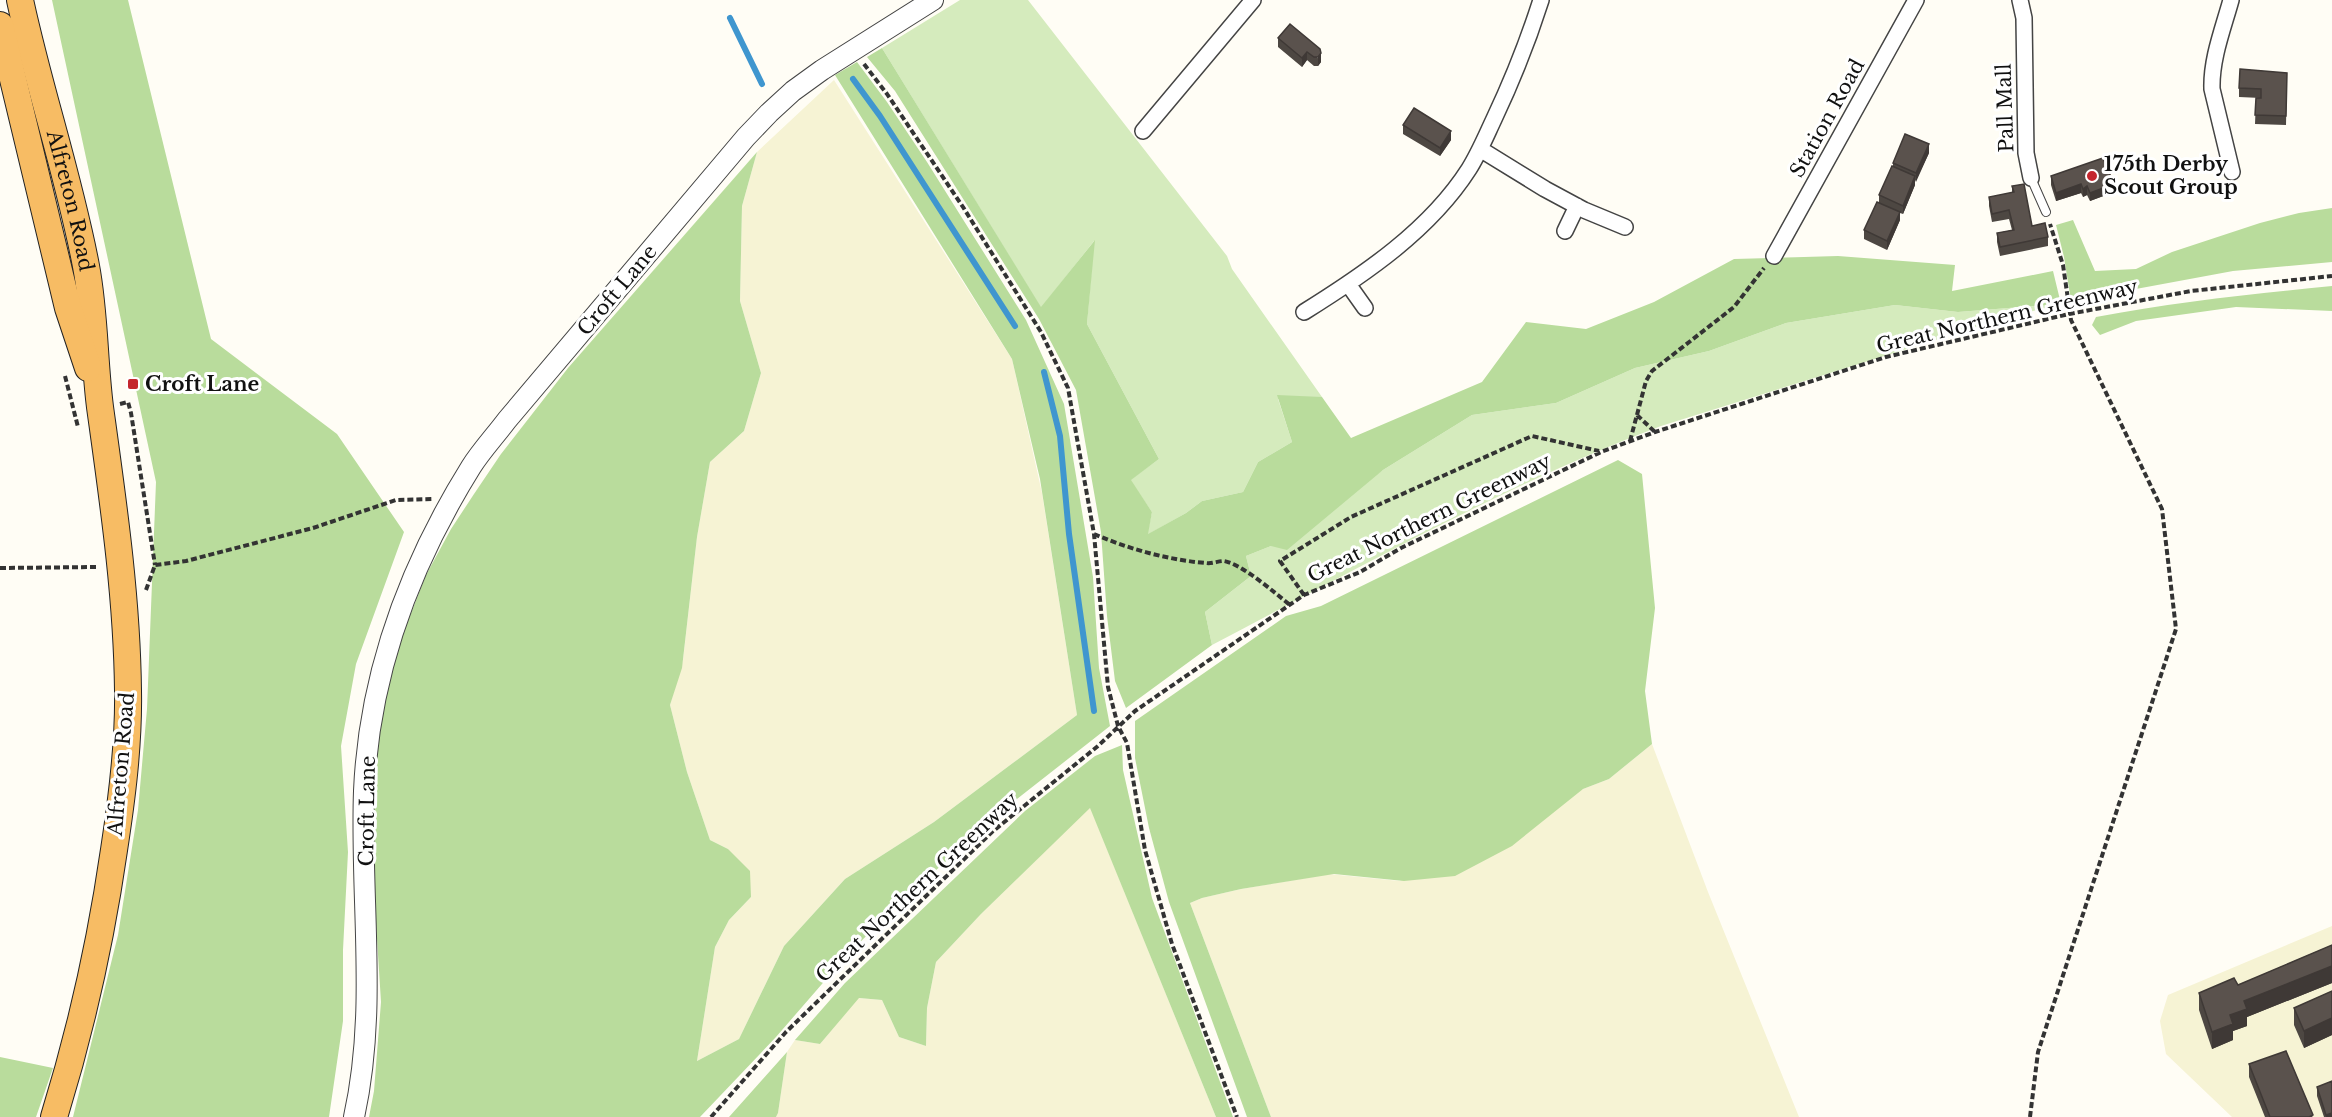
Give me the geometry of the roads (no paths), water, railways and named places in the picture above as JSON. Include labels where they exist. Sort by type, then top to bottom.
[{"type":"highway","name":"Alfreton Road","points":[[20,0],[85,262],[93,307],[100,407],[115,513],[126,632],[128,692],[126,750],[104,912],[88,990],[54,1117]]},
{"type":"highway","name":"Alfreton Road","points":[[0,25],[68,308],[100,407]]},
{"type":"street","name":"Croft Lane","points":[[354,1117],[364,1056],[368,1008],[364,792],[367,749],[373,710],[390,639],[409,585],[426,547],[471,466],[507,420],[746,137],[793,91],[852,49],[933,0]]},
{"type":"street","points":[[1143,131],[1253,0]]},
{"type":"street","points":[[1304,312],[1382,259],[1428,219],[1452,193],[1480,149],[1507,91],[1542,0]]},
{"type":"street","name":"Station Road","points":[[1774,256],[1916,0]]},
{"type":"street","name":"Pall Mall","points":[[2020,0],[2024,18],[2026,153],[2031,178]]},
{"type":"street","points":[[2231,0],[2217,48],[2212,89],[2232,172]]},
{"type":"street","points":[[1480,149],[1545,189],[1625,227]]},
{"type":"street","points":[[1565,231],[1577,206]]},
{"type":"street","points":[[1348,284],[1365,308]]},
{"type":"lane","name":"Pall Mall","points":[[2031,178],[2046,212]]},
{"type":"waterway","points":[[730,18],[762,84]]},
{"type":"waterway","points":[[853,79],[880,116],[1015,326]]},
{"type":"waterway","points":[[1044,372],[1060,436],[1069,534],[1094,711]]},
{"type":"place","name":"175th Derby Scout Group","points":[[2092,176]]},
{"type":"place","name":"Croft Lane","points":[[133,384]]}]
